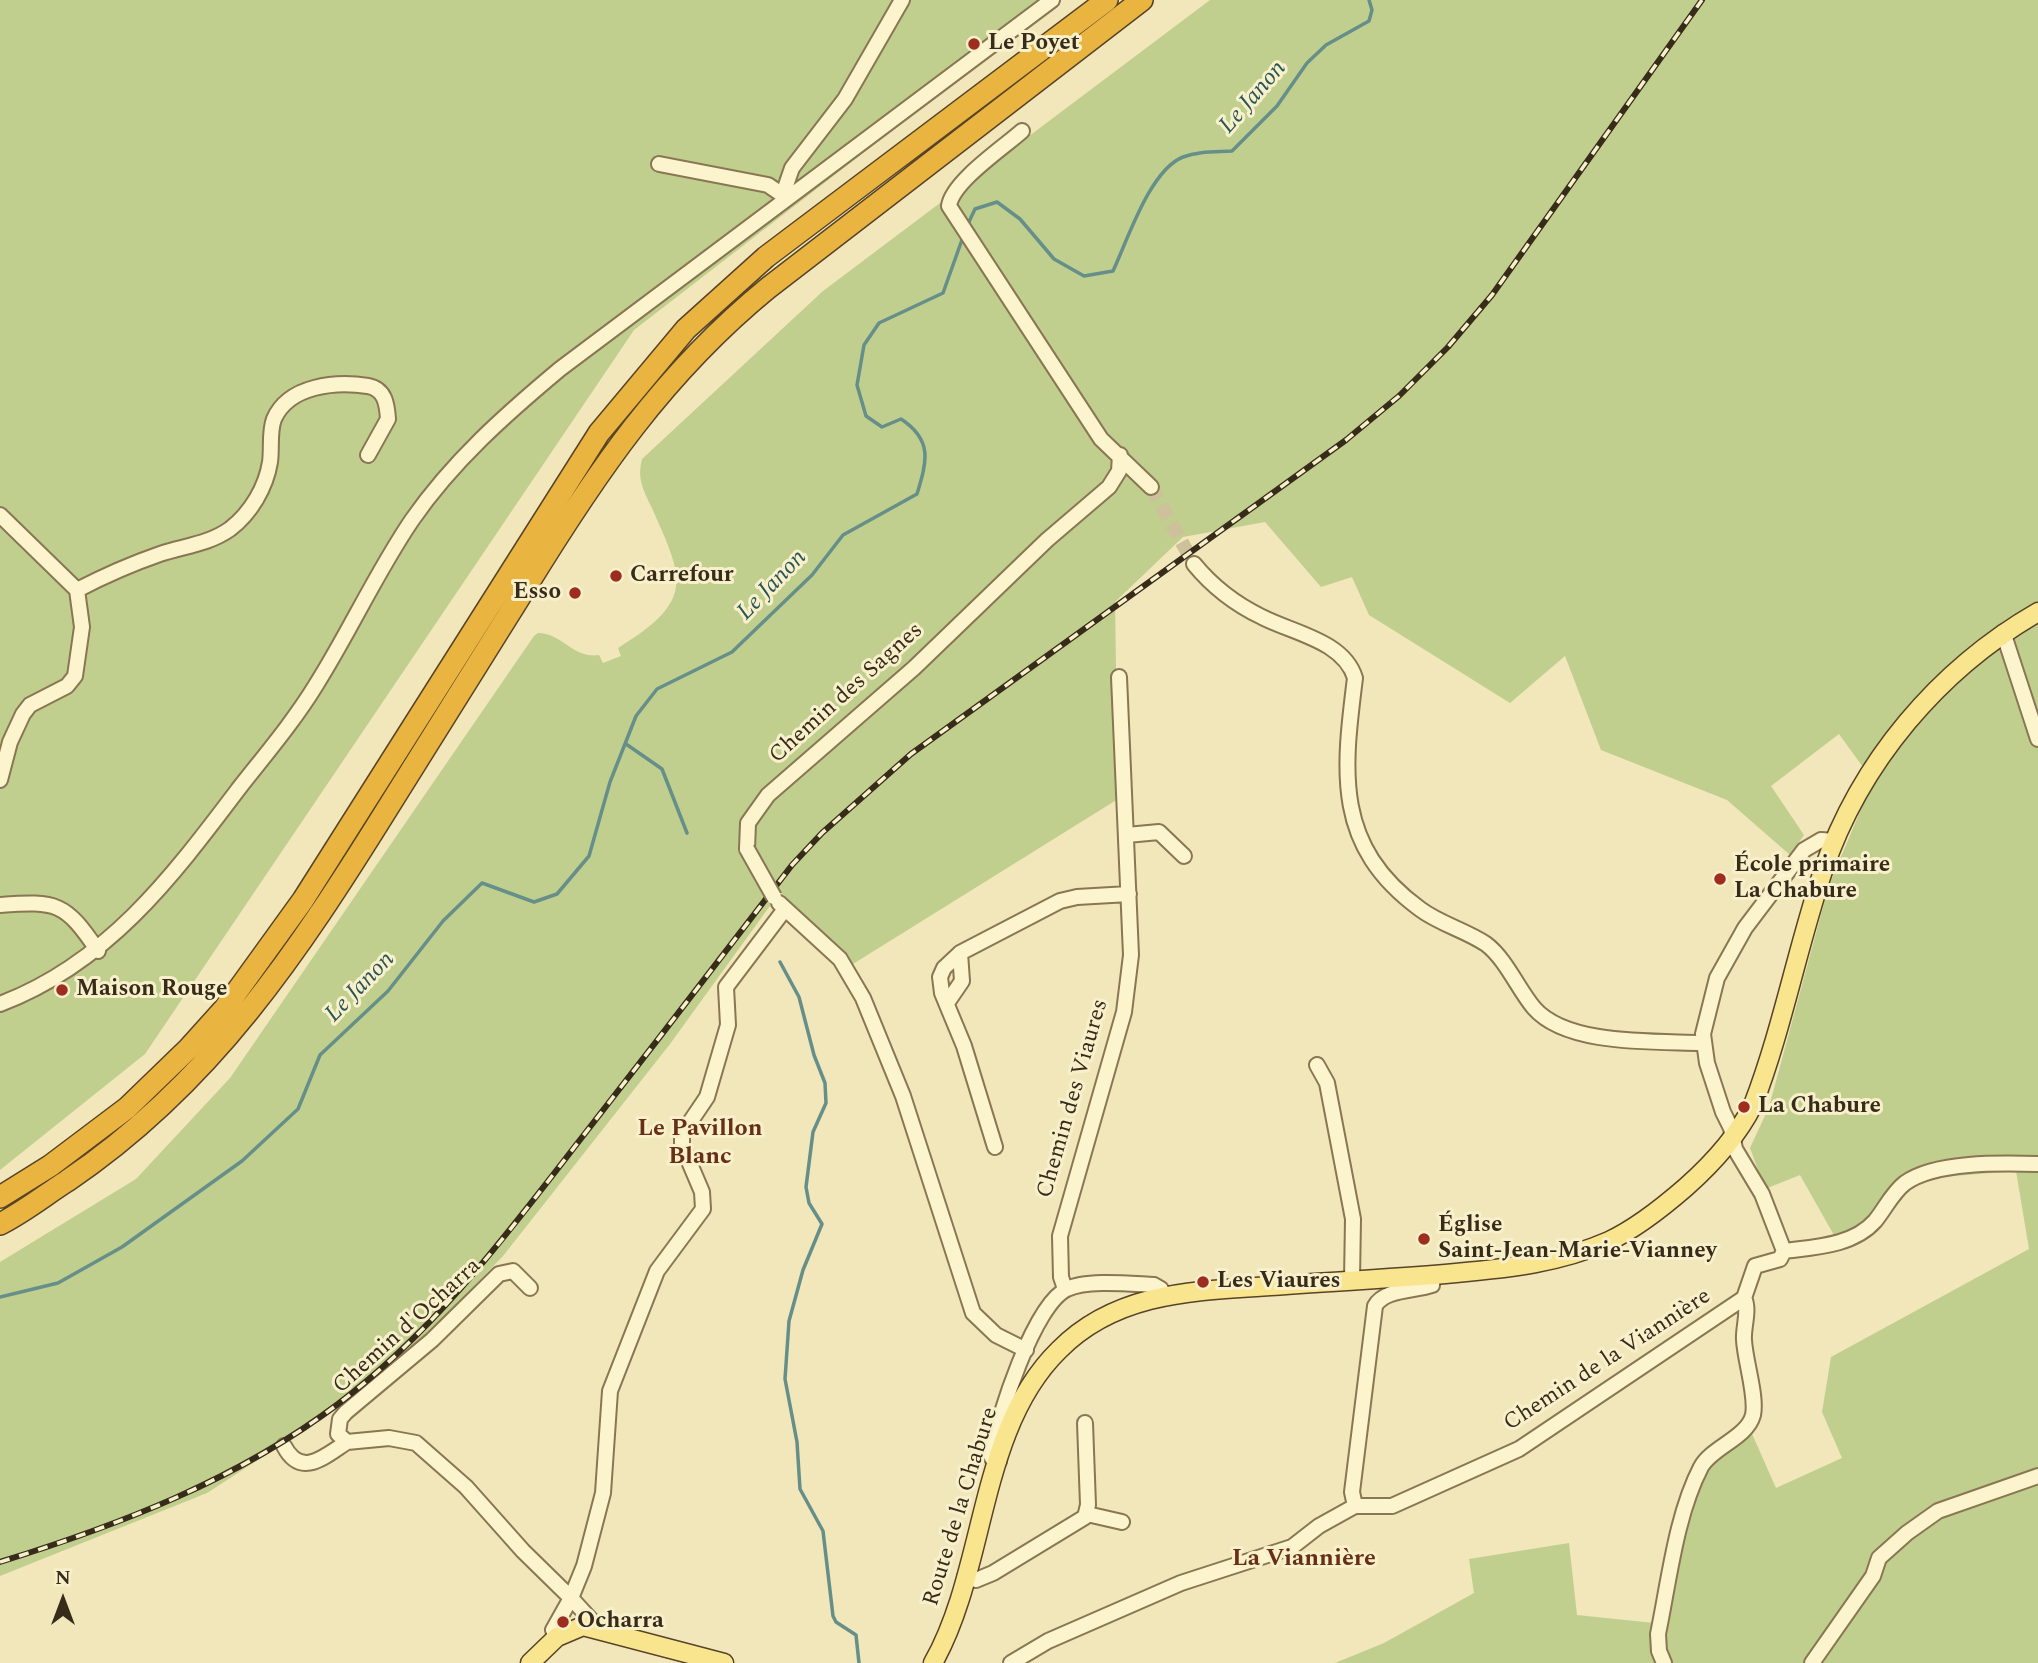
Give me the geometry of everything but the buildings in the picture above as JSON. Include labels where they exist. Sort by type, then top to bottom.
[{"type":"highway","points":[[0,1197],[50,1166],[127,1108],[189,1048],[225,1008],[303,900],[599,433],[686,329],[777,249],[1107,0]]},
{"type":"highway","points":[[0,1224],[106,1154],[169,1101],[237,1028],[320,917],[590,484],[671,378],[733,316],[1142,0]]},
{"type":"main road","name":"Route de la Chabure","points":[[933,1663],[951,1624],[999,1461],[1017,1411],[1030,1386],[1061,1347],[1094,1321],[1139,1302],[1163,1296],[1540,1264],[1611,1240],[1639,1225],[1675,1196],[1733,1138],[1753,1105],[1764,1078],[1817,890],[1835,841],[1866,779],[1898,734],[1942,683],[2003,632],[2038,612]]},
{"type":"main road","points":[[530,1663],[557,1637],[573,1628],[593,1627],[724,1663]]},
{"type":"street","points":[[785,196],[792,169],[845,99],[902,0]]},
{"type":"street","points":[[0,1004],[56,979],[98,951],[188,856],[295,715],[326,669],[413,519],[456,464],[497,421],[560,369],[785,196],[1052,0]]},
{"type":"street","points":[[1022,131],[954,191],[949,206],[1101,439],[1151,487]]},
{"type":"street","points":[[659,164],[756,182],[785,196]]},
{"type":"street","points":[[77,590],[148,558],[215,538],[232,527],[247,512],[266,480],[273,421],[288,399],[312,389],[337,384],[375,388],[383,395],[388,419],[368,455]]},
{"type":"street","name":"Chemin des Sagnes","points":[[1026,1350],[996,1335],[973,1313],[903,1096],[863,998],[840,959],[774,897],[747,849],[748,823],[768,795],[914,668],[1047,540],[1109,487],[1119,471],[1120,455]]},
{"type":"street","points":[[0,515],[77,590],[82,627],[75,676],[67,686],[30,705],[23,714],[10,742],[0,780]]},
{"type":"street","points":[[1194,564],[1204,577],[1241,605],[1328,646],[1352,668],[1355,678],[1347,778],[1350,814],[1371,857],[1398,890],[1428,914],[1488,946],[1535,1009],[1548,1021],[1589,1035],[1702,1043]]},
{"type":"street","points":[[2003,632],[2038,739]]},
{"type":"street","name":"Chemin des Viaures","points":[[1065,1289],[1061,1278],[1060,1237],[1124,1012],[1132,951],[1119,677]]},
{"type":"street","points":[[1127,835],[1159,832],[1184,856]]},
{"type":"street","points":[[1835,841],[1821,840],[1798,857],[1745,928],[1722,965],[1702,1043],[1735,1149],[1766,1203],[1784,1251],[1828,1245],[1860,1232],[1875,1220],[1898,1190],[1917,1176],[1958,1167],[2038,1164]]},
{"type":"street","points":[[995,1147],[947,1003],[940,977],[944,968],[960,953],[1067,899],[1129,894]]},
{"type":"street","points":[[0,905],[53,904],[74,919],[98,951]]},
{"type":"street","points":[[557,1637],[553,1630],[571,1598],[584,1566],[603,1493],[606,1427],[613,1382],[634,1337],[657,1271],[703,1209],[702,1192],[681,1140],[684,1129],[708,1097],[727,1032],[726,987],[785,909]]},
{"type":"street","points":[[947,1003],[962,981],[960,953]]},
{"type":"street","points":[[1317,1065],[1327,1083],[1353,1219],[1352,1280]]},
{"type":"street","name":"Chemin de la Viannière","points":[[1011,1663],[1048,1640],[1181,1583],[1292,1547],[1319,1526],[1355,1506],[1392,1506],[1518,1449],[1744,1298],[1755,1266],[1780,1259],[1784,1251]]},
{"type":"street","name":"Chemin d'Ocharra","points":[[347,1442],[341,1440],[337,1426],[346,1412],[432,1340],[499,1274],[513,1271],[530,1288]]},
{"type":"street","points":[[1355,1506],[1352,1492],[1375,1306],[1379,1299],[1388,1295],[1432,1285],[1433,1275]]},
{"type":"street","points":[[999,1461],[991,1456],[993,1444],[1026,1350],[1047,1306],[1065,1289],[1089,1285],[1154,1285],[1161,1289],[1163,1296]]},
{"type":"street","points":[[1664,1663],[1659,1651],[1658,1634],[1681,1523],[1694,1482],[1702,1464],[1745,1426],[1754,1411],[1744,1339],[1747,1306],[1744,1298]]},
{"type":"street","points":[[965,1577],[976,1580],[993,1573],[1082,1520],[1087,1514],[1085,1423]]},
{"type":"street","points":[[285,1446],[290,1457],[304,1464],[314,1462],[347,1442],[389,1438],[416,1443],[466,1487],[523,1551],[593,1622],[593,1627]]},
{"type":"street","points":[[1812,1663],[1873,1576],[1879,1558],[1907,1533],[1938,1511],[2038,1476]]},
{"type":"street","points":[[1087,1514],[1122,1522]]},
{"type":"green space","points":[[0,0],[1061,0],[634,330],[145,1054],[0,1170]]},
{"type":"green space","points":[[1210,0],[2038,0],[2038,1663],[1335,1663],[1384,1643],[1474,1593],[1469,1559],[1569,1543],[1577,1615],[1664,1624],[1675,1572],[1707,1464],[1749,1427],[1776,1488],[1842,1458],[1822,1412],[1831,1357],[2029,1249],[2016,1171],[1930,1178],[1902,1192],[1867,1221],[1835,1237],[1800,1175],[1765,1189],[1750,1148],[1769,1107],[1829,885],[1873,781],[1839,734],[1771,786],[1804,835],[1790,855],[1727,800],[1601,750],[1565,656],[1510,703],[1369,615],[1352,577],[1321,587],[1265,522],[1183,537],[1115,602],[1118,799],[853,964],[780,892],[670,1044],[503,1256],[417,1345],[346,1403],[207,1493],[0,1576],[0,1262],[136,1179],[230,1078],[534,636],[538,633],[554,637],[582,653],[599,655],[603,663],[621,656],[618,648],[661,616],[676,587],[676,571],[642,483],[642,459],[823,291]]},
{"type":"waterway","name":"Le Janon","points":[[967,226],[975,209],[997,202],[1020,219],[1054,259],[1084,276],[1113,271],[1150,190],[1171,164],[1189,155],[1232,151],[1277,106],[1307,63],[1326,45],[1369,21],[1372,10],[1369,0]]},
{"type":"waterway","name":"Le Janon","points":[[0,1297],[58,1283],[122,1247],[242,1161],[298,1109],[320,1055],[388,991],[443,921],[482,883],[534,902],[557,894],[589,856],[610,782],[636,716],[657,689],[732,652],[812,575],[843,535],[917,494],[925,461],[923,443],[901,419],[882,427],[866,416],[857,385],[864,345],[879,323],[943,293],[963,237]]},
{"type":"waterway","points":[[626,744],[662,769],[687,833]]},
{"type":"waterway","points":[[780,962],[799,997],[814,1055],[825,1083],[826,1103],[813,1132],[806,1187],[809,1203],[822,1224],[803,1270],[789,1321],[785,1379],[797,1442],[800,1489],[823,1531],[833,1616],[836,1622],[856,1635],[859,1663]]},
{"type":"tunnel","points":[[1151,487],[1194,564]]},
{"type":"railway","points":[[0,1562],[133,1516],[218,1478],[259,1456],[338,1404],[408,1344],[498,1244],[792,865],[822,833],[911,754],[1346,440],[1399,396],[1448,347],[1492,295],[1702,0]]},
{"type":"place","name":"Le Poyet","points":[[974,44]]},
{"type":"place","name":"Carrefour","points":[[616,576]]},
{"type":"place","name":"Esso","points":[[575,593]]},
{"type":"place","name":"École primaire La Chabure","points":[[1720,879]]},
{"type":"place","name":"Maison Rouge","points":[[62,990]]},
{"type":"place","name":"La Chabure","points":[[1744,1107]]},
{"type":"place","name":"Église Saint-Jean-Marie-Vianney","points":[[1424,1239]]},
{"type":"place","name":"Les Viaures","points":[[1203,1282]]},
{"type":"place","name":"Ocharra","points":[[563,1622]]},
{"type":"district","name":"Le Pavillon Blanc","points":[[700,1144]]},
{"type":"district","name":"La Viannière","points":[[1304,1560]]}]
